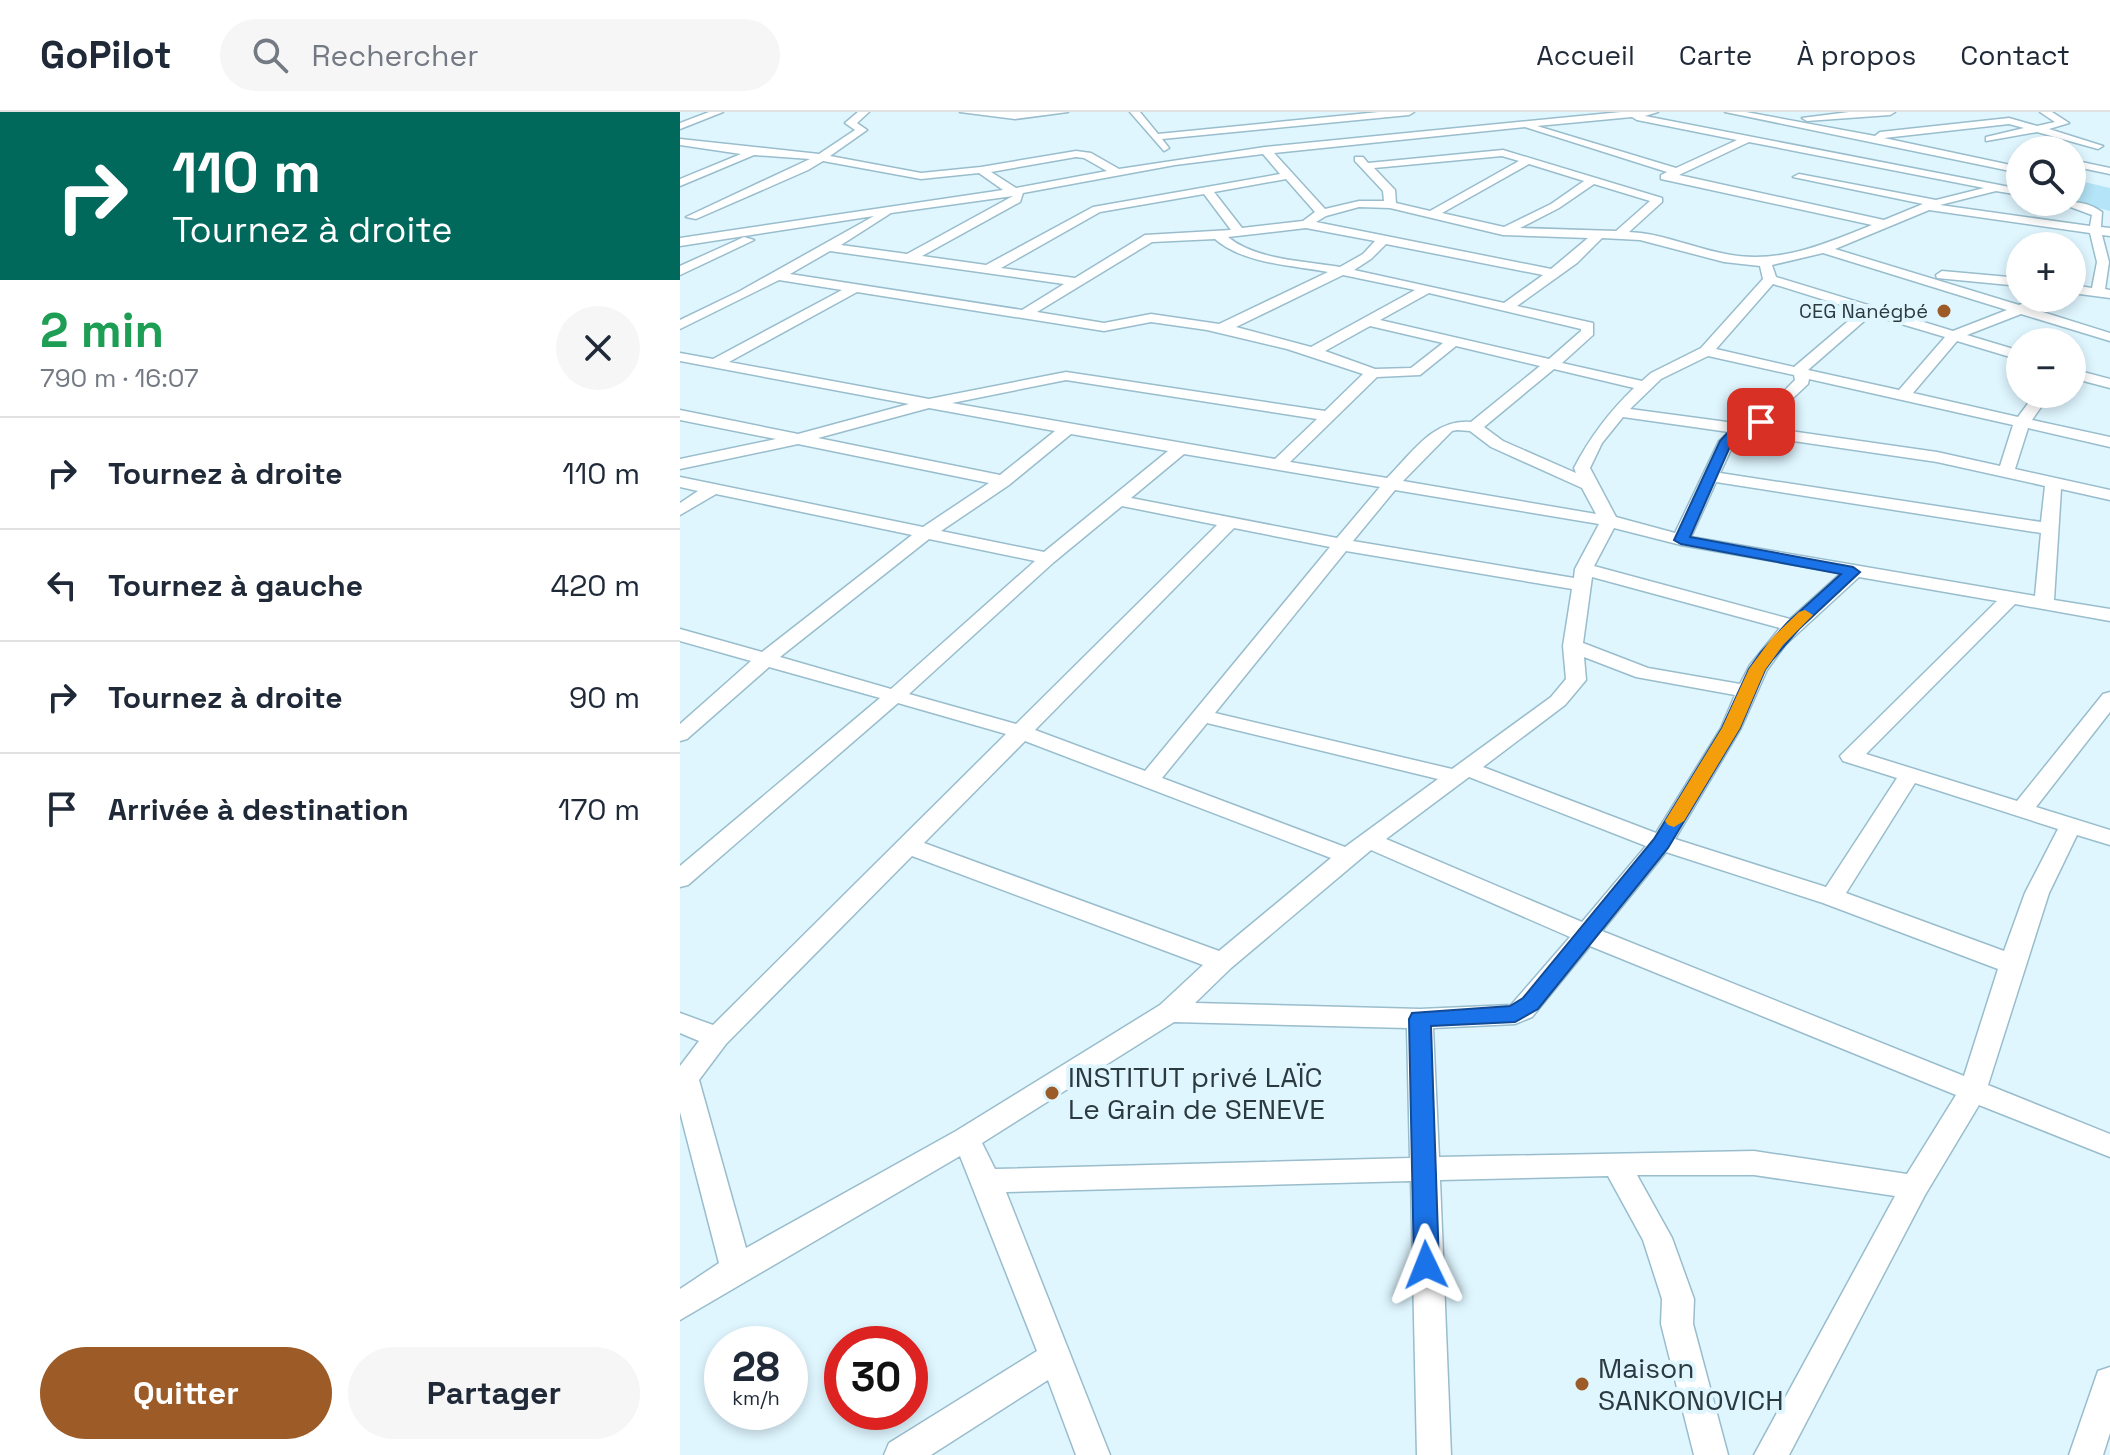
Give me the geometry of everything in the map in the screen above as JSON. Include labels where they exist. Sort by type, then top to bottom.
[{"type":"street","points":[[680,126],[718,112]]},
{"type":"street","points":[[686,216],[804,168],[862,130],[850,123],[864,112]]},
{"type":"street","points":[[965,112],[1006,116],[1062,112]]},
{"type":"street","points":[[1135,112],[1175,162]]},
{"type":"street","points":[[1155,137],[1319,116],[1409,112]]},
{"type":"street","points":[[1492,122],[1503,112]]},
{"type":"street","points":[[680,242],[1016,191],[1175,162],[1492,122],[1526,125],[1653,112]]},
{"type":"street","points":[[1730,112],[2006,167]]},
{"type":"street","points":[[1654,180],[1673,174],[1772,121],[1890,112]]},
{"type":"street","points":[[1990,139],[2064,123],[2045,112]]},
{"type":"street","points":[[1630,113],[1646,120],[2006,189]]},
{"type":"street","points":[[1319,116],[1389,190],[1390,205]]},
{"type":"street","points":[[1923,120],[1940,128]]},
{"type":"street","points":[[1867,137],[2009,121],[2098,146]]},
{"type":"street","points":[[1526,125],[1673,174],[1881,223]]},
{"type":"street","points":[[2086,153],[2110,142]]},
{"type":"street","points":[[1858,162],[1889,143]]},
{"type":"street","points":[[683,145],[821,157],[921,176],[943,176],[1082,154],[1117,172]]},
{"type":"street","points":[[1265,150],[1322,213]]},
{"type":"street","points":[[680,183],[752,152]]},
{"type":"street","points":[[1366,166],[1503,153],[1658,200],[1619,235]]},
{"type":"street","points":[[1431,215],[1529,160]]},
{"type":"street","points":[[2086,165],[2110,171]]},
{"type":"street","points":[[910,258],[1019,197],[1016,191],[981,170]]},
{"type":"street","points":[[1022,316],[1075,282],[1140,219],[1206,189],[1286,176]]},
{"type":"street","points":[[1799,177],[1931,205],[2110,232]]},
{"type":"street","points":[[1503,231],[1555,206],[1594,179]]},
{"type":"street","points":[[1626,188],[1641,184]]},
{"type":"street","points":[[1306,224],[1322,213],[1359,204],[1390,205],[1503,231],[1659,239],[1724,258],[1765,263],[1823,249],[1931,205],[2006,187]]},
{"type":"street","points":[[1206,189],[1239,233]]},
{"type":"street","points":[[2086,207],[2098,214],[2095,230],[2106,262],[2104,292]]},
{"type":"street","points":[[680,325],[779,276],[865,229],[890,211]]},
{"type":"street","points":[[987,270],[1091,211],[1218,235],[1306,224],[1555,274]]},
{"type":"street","points":[[686,216],[756,231]]},
{"type":"street","points":[[1520,224],[1563,252]]},
{"type":"street","points":[[1434,251],[1477,226]]},
{"type":"street","points":[[680,271],[775,228]]},
{"type":"street","points":[[1218,235],[1232,247],[1247,253],[1342,270],[1590,328],[1574,346],[1474,427]]},
{"type":"street","points":[[1507,307],[1555,274],[1563,252],[1598,235]]},
{"type":"street","points":[[1220,328],[1264,311],[1301,288],[1369,256],[1382,240]]},
{"type":"street","points":[[830,247],[1075,282]]},
{"type":"street","points":[[1823,249],[2006,305]]},
{"type":"street","points":[[1765,263],[1770,279]]},
{"type":"street","points":[[1902,272],[2006,281]]},
{"type":"street","points":[[779,276],[1104,327],[1114,327],[1135,318],[1220,328],[1353,363],[1373,373],[1415,372],[1453,342]]},
{"type":"street","points":[[1770,279],[2006,351]]},
{"type":"street","points":[[1609,521],[1582,468],[1595,442],[1644,386],[1663,371],[1706,351],[1770,279]]},
{"type":"street","points":[[716,363],[853,289]]},
{"type":"street","points":[[1313,352],[1427,289]]},
{"type":"street","points":[[1799,370],[1871,308]]},
{"type":"street","points":[[1902,396],[1955,335],[2012,312]]},
{"type":"street","points":[[2029,312],[2110,337]]},
{"type":"street","points":[[1365,321],[1644,386]]},
{"type":"street","points":[[1706,351],[2110,442]]},
{"type":"street","points":[[680,357],[1180,449],[1609,521],[1681,540],[2110,615]]},
{"type":"street","points":[[1681,540],[1727,441],[1743,429],[1761,422],[1803,381],[1799,370]]},
{"type":"street","points":[[1278,465],[1373,373]]},
{"type":"street","points":[[680,464],[795,440],[929,403],[1071,375],[1326,416]]},
{"type":"street","points":[[2086,377],[2110,384]]},
{"type":"street","points":[[2006,472],[2022,422],[2032,408]]},
{"type":"street","points":[[1619,412],[1937,457],[2110,495]]},
{"type":"street","points":[[680,415],[1003,481]]},
{"type":"street","points":[[1150,779],[1391,484],[1446,428],[1456,425],[1474,427],[1497,444],[1588,485]]},
{"type":"street","points":[[680,735],[767,658],[924,534],[1003,481],[1068,429]]},
{"type":"street","points":[[680,879],[896,695],[1048,558],[1180,449]]},
{"type":"street","points":[[1710,476],[2050,529]]},
{"type":"street","points":[[680,482],[1048,558]]},
{"type":"street","points":[[2044,604],[2053,484]]},
{"type":"street","points":[[680,510],[711,490]]},
{"type":"street","points":[[1118,500],[1344,545],[1583,577],[1793,626]]},
{"type":"street","points":[[680,1306],[736,1269],[966,1139],[1169,1012],[1222,962],[1348,856],[1558,701],[1576,680],[1573,646],[1583,577],[1609,521]]},
{"type":"street","points":[[736,1269],[683,1082],[717,1037],[1018,731],[1229,523]]},
{"type":"street","points":[[1169,1012],[1420,1019],[1515,1014],[1523,1010],[1661,843],[1731,728],[1757,669],[1793,626],[1853,572]]},
{"type":"street","points":[[2010,598],[1851,756],[2110,838]]},
{"type":"street","points":[[680,635],[1018,731],[1348,856]]},
{"type":"street","points":[[1573,646],[1643,673],[1747,691]]},
{"type":"street","points":[[2023,809],[2110,698]]},
{"type":"street","points":[[1203,716],[1460,772],[1661,843],[1832,897],[2012,964]]},
{"type":"street","points":[[1832,897],[1910,774]]},
{"type":"street","points":[[1771,1455],[1915,1187],[1972,1092],[2037,893],[2071,825]]},
{"type":"street","points":[[1370,841],[1588,935],[2110,1146]]},
{"type":"street","points":[[908,846],[1222,962]]},
{"type":"street","points":[[1420,1019],[1422,1170],[1434,1455]]},
{"type":"street","points":[[680,1023],[717,1037]]},
{"type":"street","points":[[966,1139],[987,1181],[1093,1455]]},
{"type":"street","points":[[987,1181],[1686,1162],[1754,1163],[1915,1187]]},
{"type":"street","points":[[1617,1166],[1657,1238],[1678,1299],[1677,1324],[1711,1455]]},
{"type":"street","points":[[901,1455],[1056,1357]]},
{"type":"street","points":[[2086,1455],[2110,1382]]},
{"type":"shaded area","points":[[2086,182],[2110,188],[2110,211],[2086,205]]},
{"type":"slow traffic","points":[[1674,821],[1731,728],[1757,669],[1778,641],[1805,615]]},
{"type":"place","name":"CEG Nanégbé","points":[[1944,311]]},
{"type":"place","name":"INSTITUT privé LAÏC Le Grain de SENEVE","points":[[1052,1093]]},
{"type":"place","name":"Maison SANKONOVICH","points":[[1582,1384]]},
{"type":"route","points":[[1426,1265],[1420,1019],[1515,1014],[1531,1003],[1661,843],[1731,728],[1757,669],[1767,655],[1793,626],[1853,572],[1681,540],[1727,441],[1734,433],[1761,422]]}]
